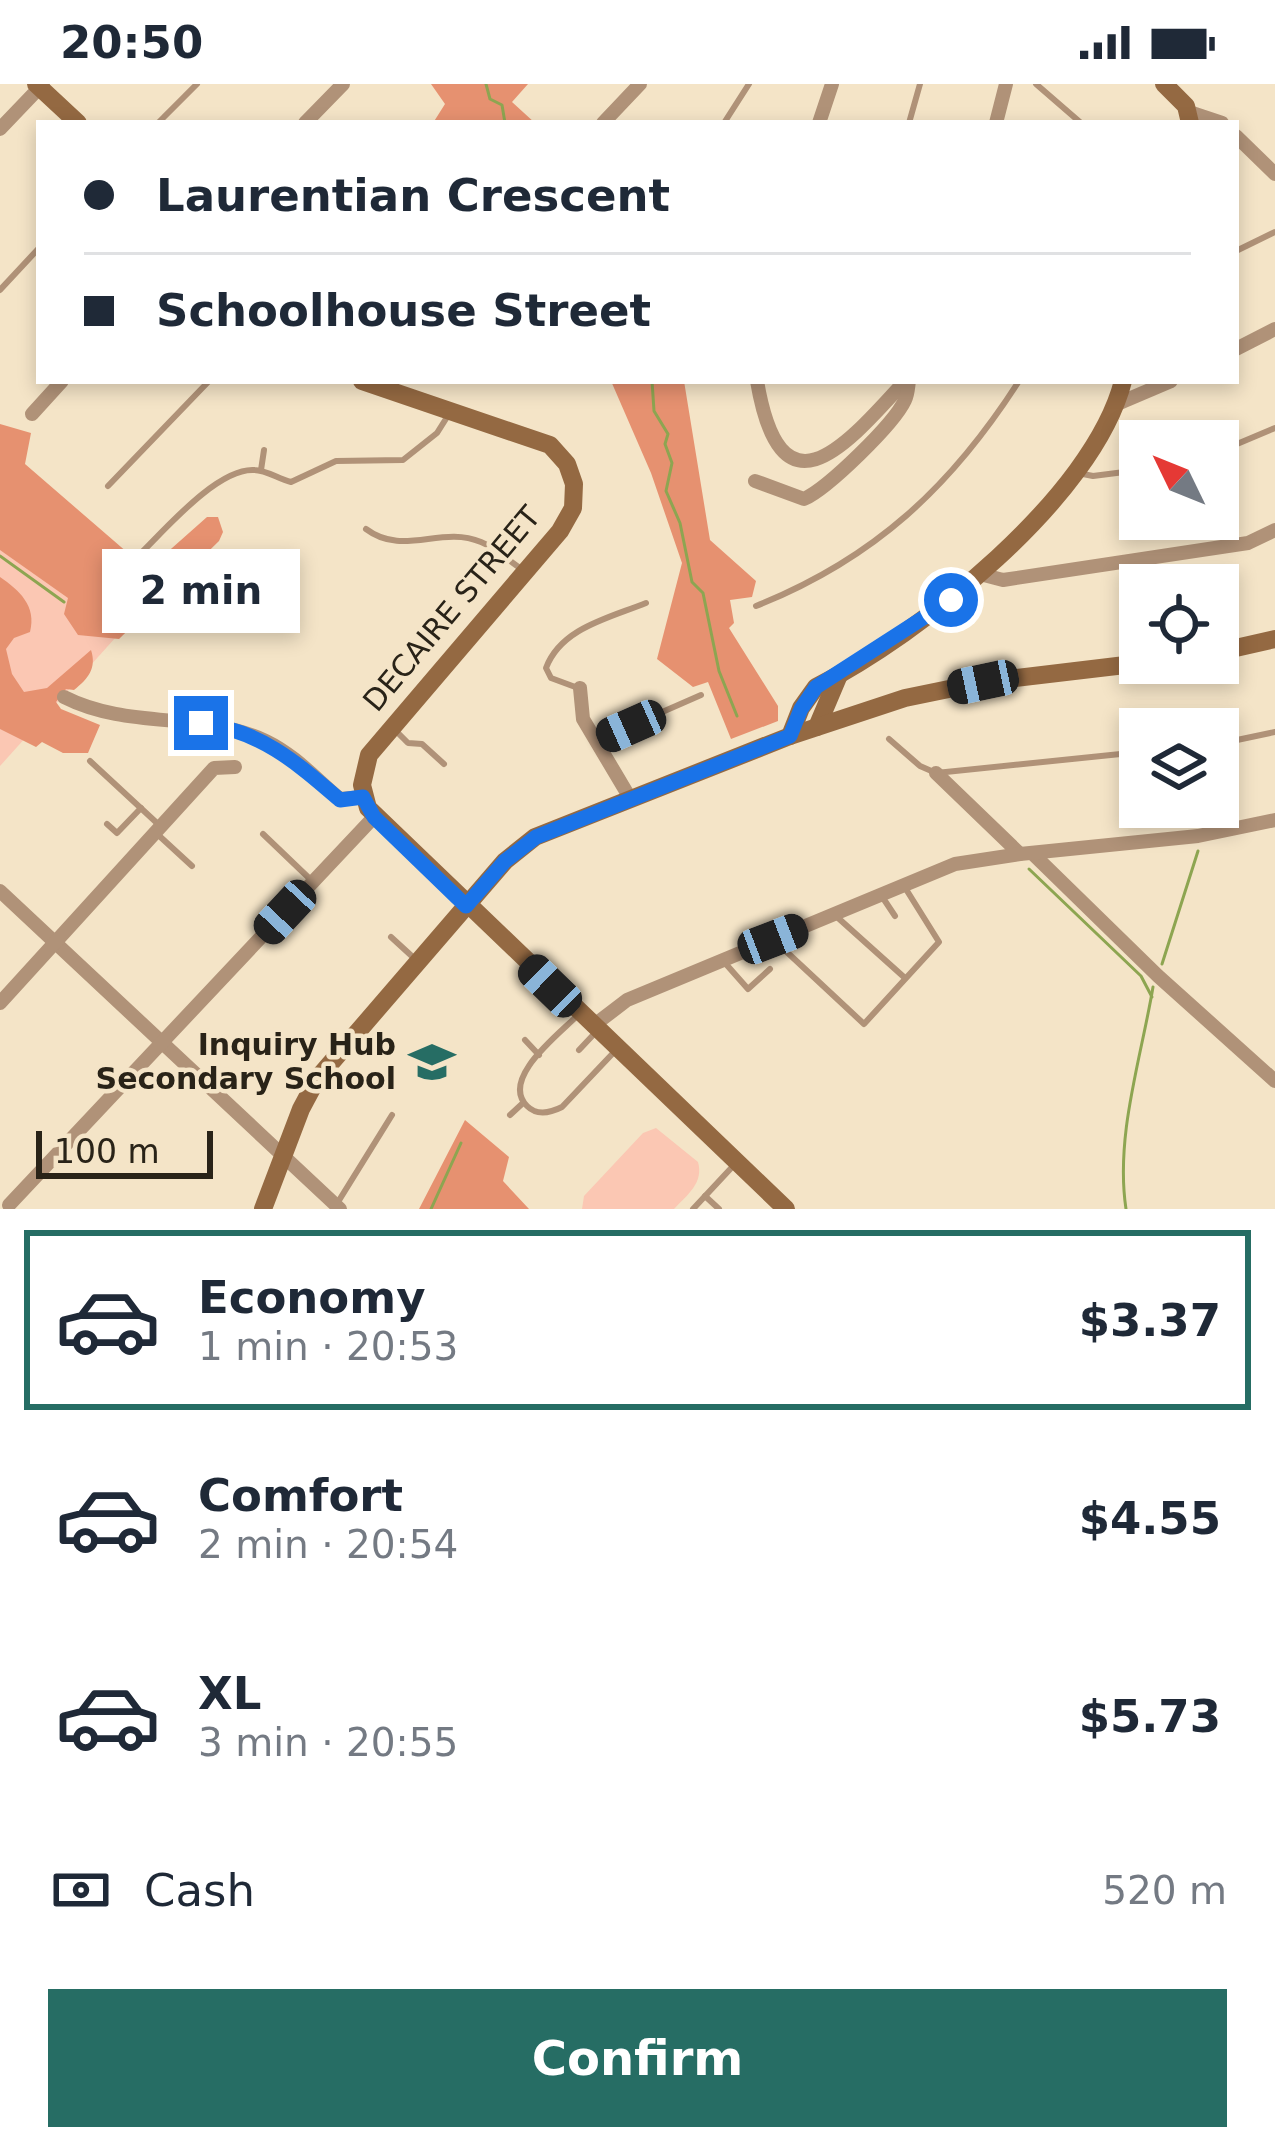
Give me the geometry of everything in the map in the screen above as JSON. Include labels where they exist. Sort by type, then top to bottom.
[{"type":"main road","points":[[1164,84],[1189,118]]},
{"type":"main road","points":[[39,85],[75,120]]},
{"type":"main road","name":"DECAIRE STREET","points":[[363,797],[367,759],[570,514],[574,488],[569,467],[542,441],[371,384]]},
{"type":"main road","points":[[790,736],[816,687],[951,600],[980,574],[1075,472],[1117,404],[1122,384]]},
{"type":"main road","points":[[1239,647],[1275,639]]},
{"type":"main road","points":[[263,1209],[317,1078],[525,844],[629,798],[866,711],[983,682],[1119,666]]},
{"type":"main road","points":[[839,675],[843,700],[866,711]]},
{"type":"main road","points":[[817,728],[839,675]]},
{"type":"main road","points":[[363,797],[374,817],[778,1206]]},
{"type":"street","points":[[308,120],[343,84]]},
{"type":"street","points":[[605,120],[640,84]]},
{"type":"street","points":[[820,120],[832,84]]},
{"type":"street","points":[[997,120],[1006,84]]},
{"type":"street","points":[[0,129],[39,85]]},
{"type":"street","points":[[1239,139],[1275,174]]},
{"type":"street","points":[[1239,347],[1275,329]]},
{"type":"street","points":[[32,414],[59,384]]},
{"type":"street","points":[[758,384],[772,441],[790,459],[805,463],[829,456],[904,384]]},
{"type":"street","points":[[755,481],[804,500],[822,491],[887,424],[905,401],[907,384]]},
{"type":"street","points":[[1117,404],[1165,384]]},
{"type":"street","points":[[980,574],[1004,580],[1159,557],[1248,543],[1275,530]]},
{"type":"street","points":[[580,688],[583,718],[629,798]]},
{"type":"street","points":[[64,698],[125,718],[230,728],[285,752],[340,800],[363,797]]},
{"type":"street","points":[[0,1003],[214,767],[235,767]]},
{"type":"street","points":[[936,772],[1158,976],[1270,1071]]},
{"type":"street","points":[[7,1204],[374,817]]},
{"type":"street","points":[[590,1023],[627,1000],[955,864],[1198,836],[1275,820]]},
{"type":"street","points":[[0,891],[338,1207]]},
{"type":"lane","points":[[161,120],[196,84]]},
{"type":"lane","points":[[726,120],[749,84]]},
{"type":"lane","points":[[910,120],[920,84]]},
{"type":"lane","points":[[1036,84],[1078,120]]},
{"type":"lane","points":[[1239,250],[1275,232]]},
{"type":"lane","points":[[0,290],[36,251]]},
{"type":"lane","points":[[108,486],[206,384]]},
{"type":"lane","points":[[756,606],[846,562],[891,532],[978,439],[1017,384]]},
{"type":"lane","points":[[138,556],[219,482],[238,472],[261,470],[291,482],[337,461],[404,460],[436,433],[451,411]]},
{"type":"lane","points":[[1239,443],[1275,428]]},
{"type":"lane","points":[[261,470],[264,450]]},
{"type":"lane","points":[[1075,472],[1093,476],[1119,473]]},
{"type":"lane","points":[[366,529],[382,541],[400,543],[439,538],[479,541],[525,572]]},
{"type":"lane","points":[[580,688],[551,678],[546,668],[552,655],[575,632],[646,603]]},
{"type":"lane","points":[[596,741],[701,695]]},
{"type":"lane","points":[[392,728],[408,743],[422,744],[444,764]]},
{"type":"lane","points":[[1239,740],[1275,732]]},
{"type":"lane","points":[[890,739],[920,766],[936,772],[1119,754]]},
{"type":"lane","points":[[90,761],[141,808],[192,866]]},
{"type":"lane","points":[[107,824],[117,833],[141,808]]},
{"type":"lane","points":[[263,834],[313,882]]},
{"type":"lane","points":[[773,939],[865,1024],[940,942],[904,886]]},
{"type":"lane","points":[[881,895],[895,916]]},
{"type":"lane","points":[[834,915],[905,978]]},
{"type":"lane","points":[[391,937],[417,962]]},
{"type":"lane","points":[[722,960],[748,988],[770,970]]},
{"type":"lane","points":[[579,1050],[590,1023]]},
{"type":"lane","points":[[590,1023],[539,1055],[521,1074],[518,1092],[524,1103],[536,1112],[551,1113],[562,1107],[617,1049]]},
{"type":"lane","points":[[525,1040],[539,1055]]},
{"type":"lane","points":[[510,1114],[524,1103]]},
{"type":"lane","points":[[338,1207],[392,1115]]},
{"type":"lane","points":[[693,1209],[736,1162]]},
{"type":"lane","points":[[705,1196],[719,1209]]},
{"type":"shaded area","points":[[431,84],[528,84],[512,102],[532,120],[435,120],[445,104]]},
{"type":"shaded area","points":[[612,384],[684,384],[710,540],[756,581],[752,597],[730,600],[734,623],[729,628],[778,706],[778,721],[731,739],[708,682],[693,687],[657,659],[682,563],[651,473]]},
{"type":"shaded area","points":[[0,424],[31,433],[25,464],[143,566],[154,564],[207,517],[218,517],[223,532],[219,541],[119,639],[78,635],[64,614],[68,598],[0,550]]},
{"type":"shaded area","points":[[0,492],[134,617],[0,766]]},
{"type":"shaded area","points":[[0,577],[20,593],[31,614],[30,632],[14,638],[6,649],[12,674],[24,692],[47,688],[91,650],[93,662],[87,677],[74,690],[66,689],[56,702],[61,709],[100,725],[88,753],[63,753],[42,742],[36,747],[0,729]]},
{"type":"shaded area","points":[[465,1120],[509,1157],[503,1181],[529,1209],[419,1209]]},
{"type":"shaded area","points":[[656,1128],[698,1162],[699,1176],[689,1194],[674,1209],[582,1209],[584,1196],[643,1133]]},
{"type":"waterway","points":[[486,84],[490,99],[502,105],[504,120]]},
{"type":"waterway","points":[[652,384],[654,411],[668,434],[665,444],[672,463],[666,491],[680,523],[692,582],[703,593],[719,671],[737,716]]},
{"type":"waterway","points":[[0,556],[64,602]]},
{"type":"waterway","points":[[1162,964],[1198,851]]},
{"type":"waterway","points":[[1029,869],[1141,976],[1152,997]]},
{"type":"waterway","points":[[1126,1209],[1127,1126],[1153,987]]},
{"type":"waterway","points":[[431,1209],[461,1143]]},
{"type":"place","name":"Inquiry Hub Secondary School","points":[[432,1062]]},
{"type":"route","points":[[201,723],[268,742],[305,767],[340,800],[363,797],[374,817],[466,906],[505,861],[536,837],[790,736],[816,687],[951,600]]}]
